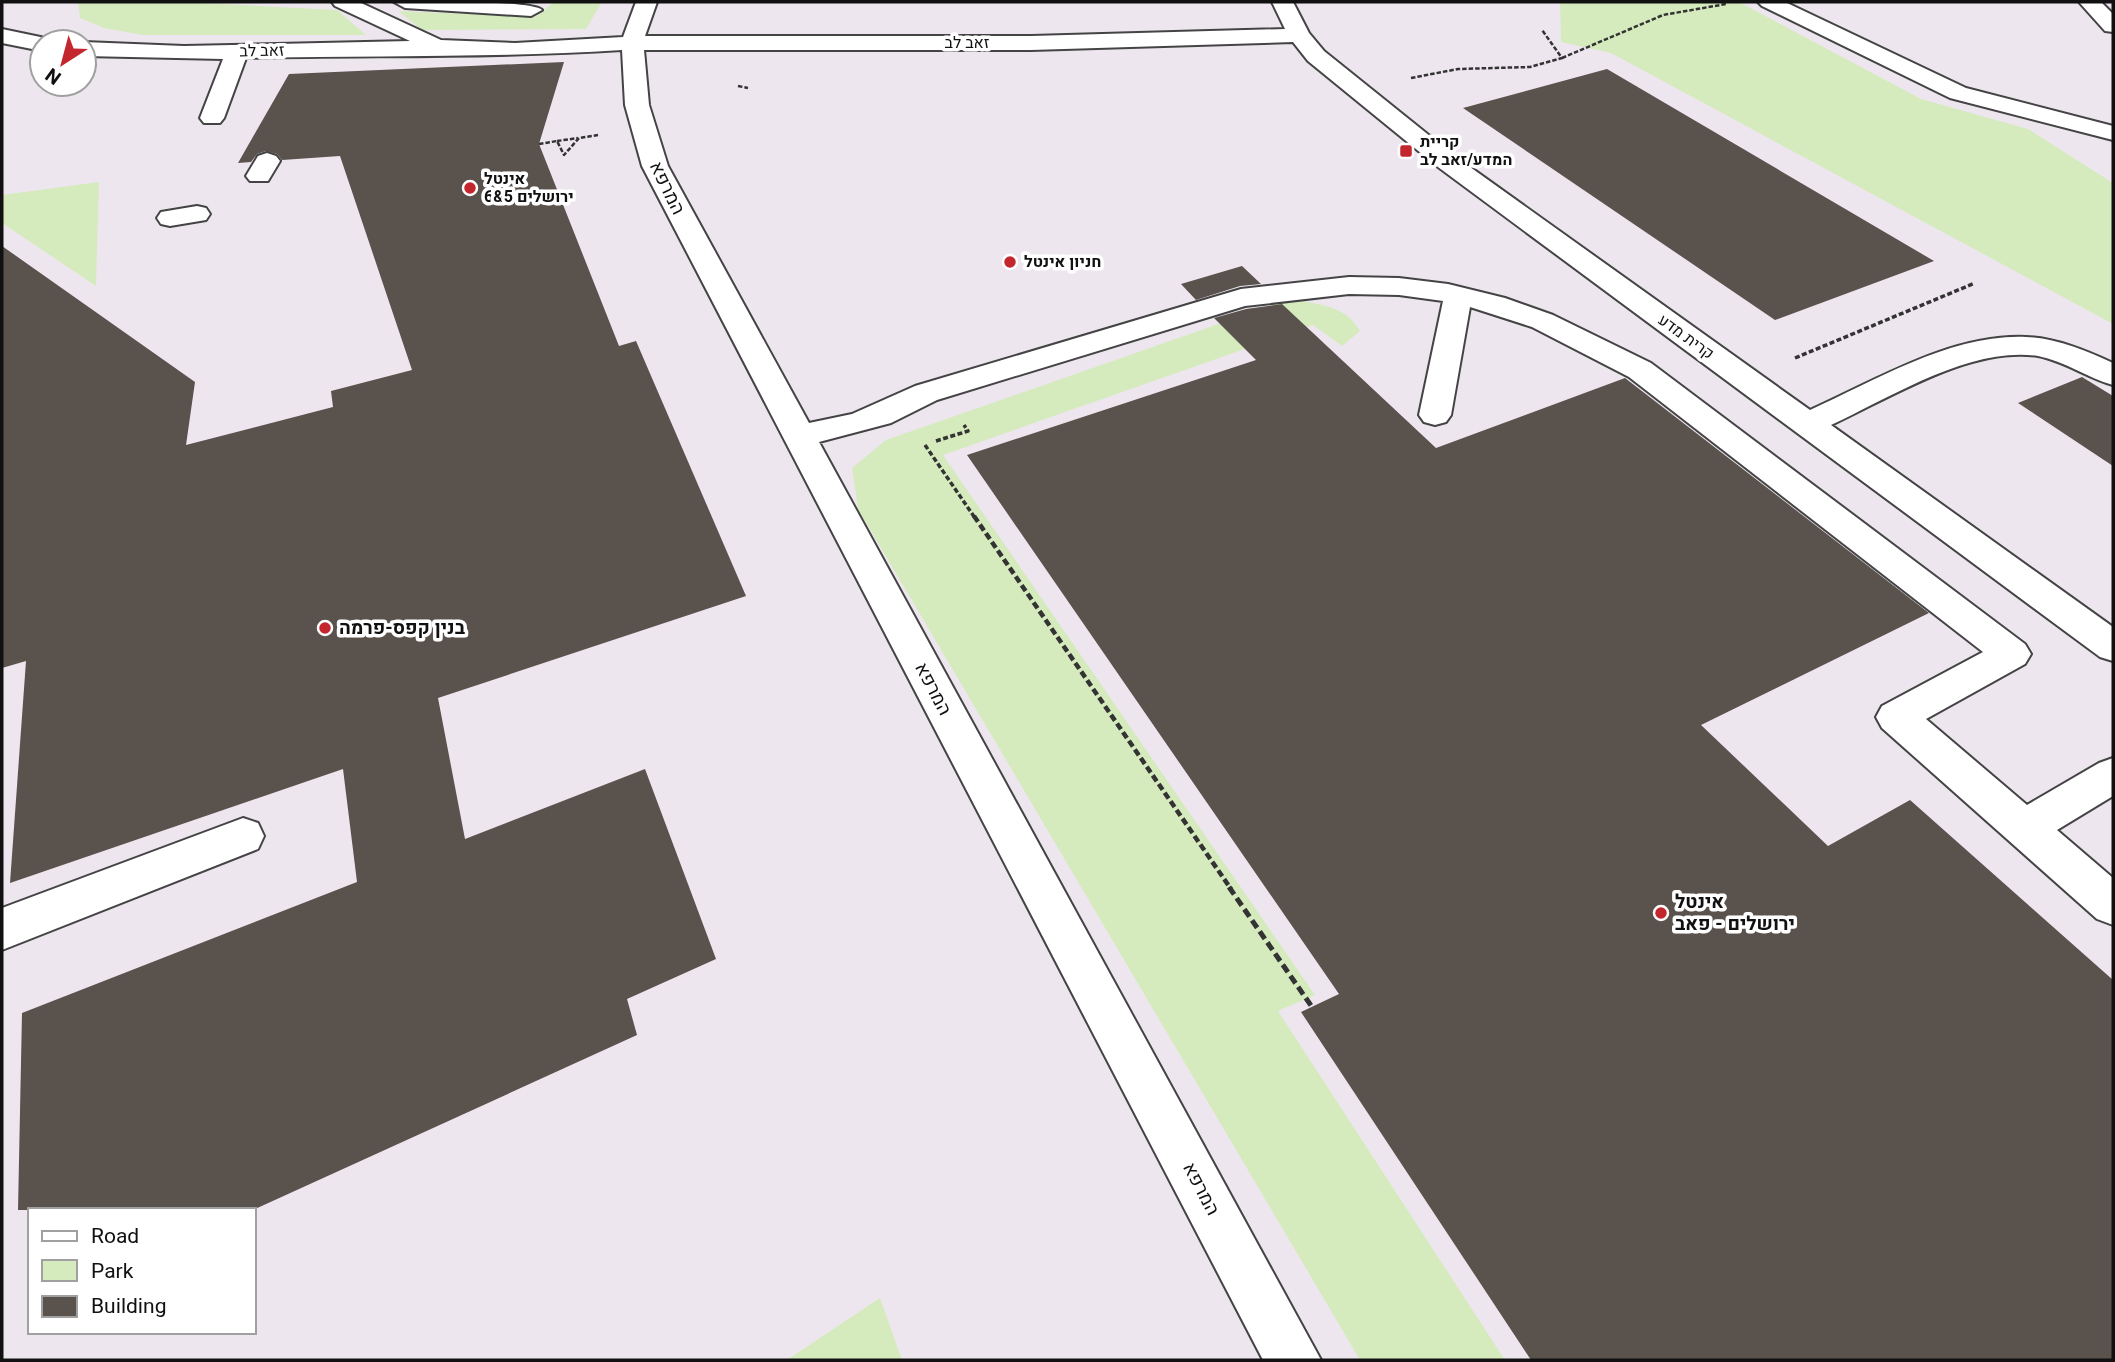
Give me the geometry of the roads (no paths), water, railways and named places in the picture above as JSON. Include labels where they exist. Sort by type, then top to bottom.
[{"type":"street","points":[[342,2],[440,47]]},
{"type":"street","points":[[405,2],[531,10]]},
{"type":"street","name":"המרפא","points":[[646,2],[634,43],[634,97],[641,130],[654,166],[1293,1360]]},
{"type":"street","name":"קרית מדע","points":[[1283,2],[1299,35],[1316,57],[1447,162],[2113,647]]},
{"type":"street","points":[[1769,2],[1958,93],[2113,133]]},
{"type":"street","points":[[2089,2],[2113,26]]},
{"type":"street","name":"זאב לב","points":[[98,50],[440,47],[555,49],[634,43],[1031,43],[1299,35]]},
{"type":"street","points":[[4,39],[28,42]]},
{"type":"street","points":[[212,118],[237,51]]},
{"type":"street","points":[[170,218],[197,214]]},
{"type":"street","points":[[797,435],[858,424],[896,410],[926,393],[1241,298],[1287,289],[1370,283],[1458,295],[1546,321],[1592,341],[1640,370],[2012,654],[1896,717],[2113,905]]},
{"type":"street","points":[[1435,415],[1458,295]]},
{"type":"street","points":[[1807,424],[1955,358],[2000,346],[2029,346],[2063,354],[2113,375]]},
{"type":"street","points":[[2025,828],[2113,775]]},
{"type":"street","points":[[2,929],[243,836]]},
{"type":"place","name":"קריית המדע/זאב לב","points":[[1406,151]]},
{"type":"place","name":"אינטל ירושלים 5&6","points":[[470,188]]},
{"type":"place","name":"חניון אינטל","points":[[1010,262]]},
{"type":"place","name":"בנין קפס-פרמה","points":[[325,628]]},
{"type":"place","name":"אינטל ירושלים - פאב","points":[[1661,913]]}]
